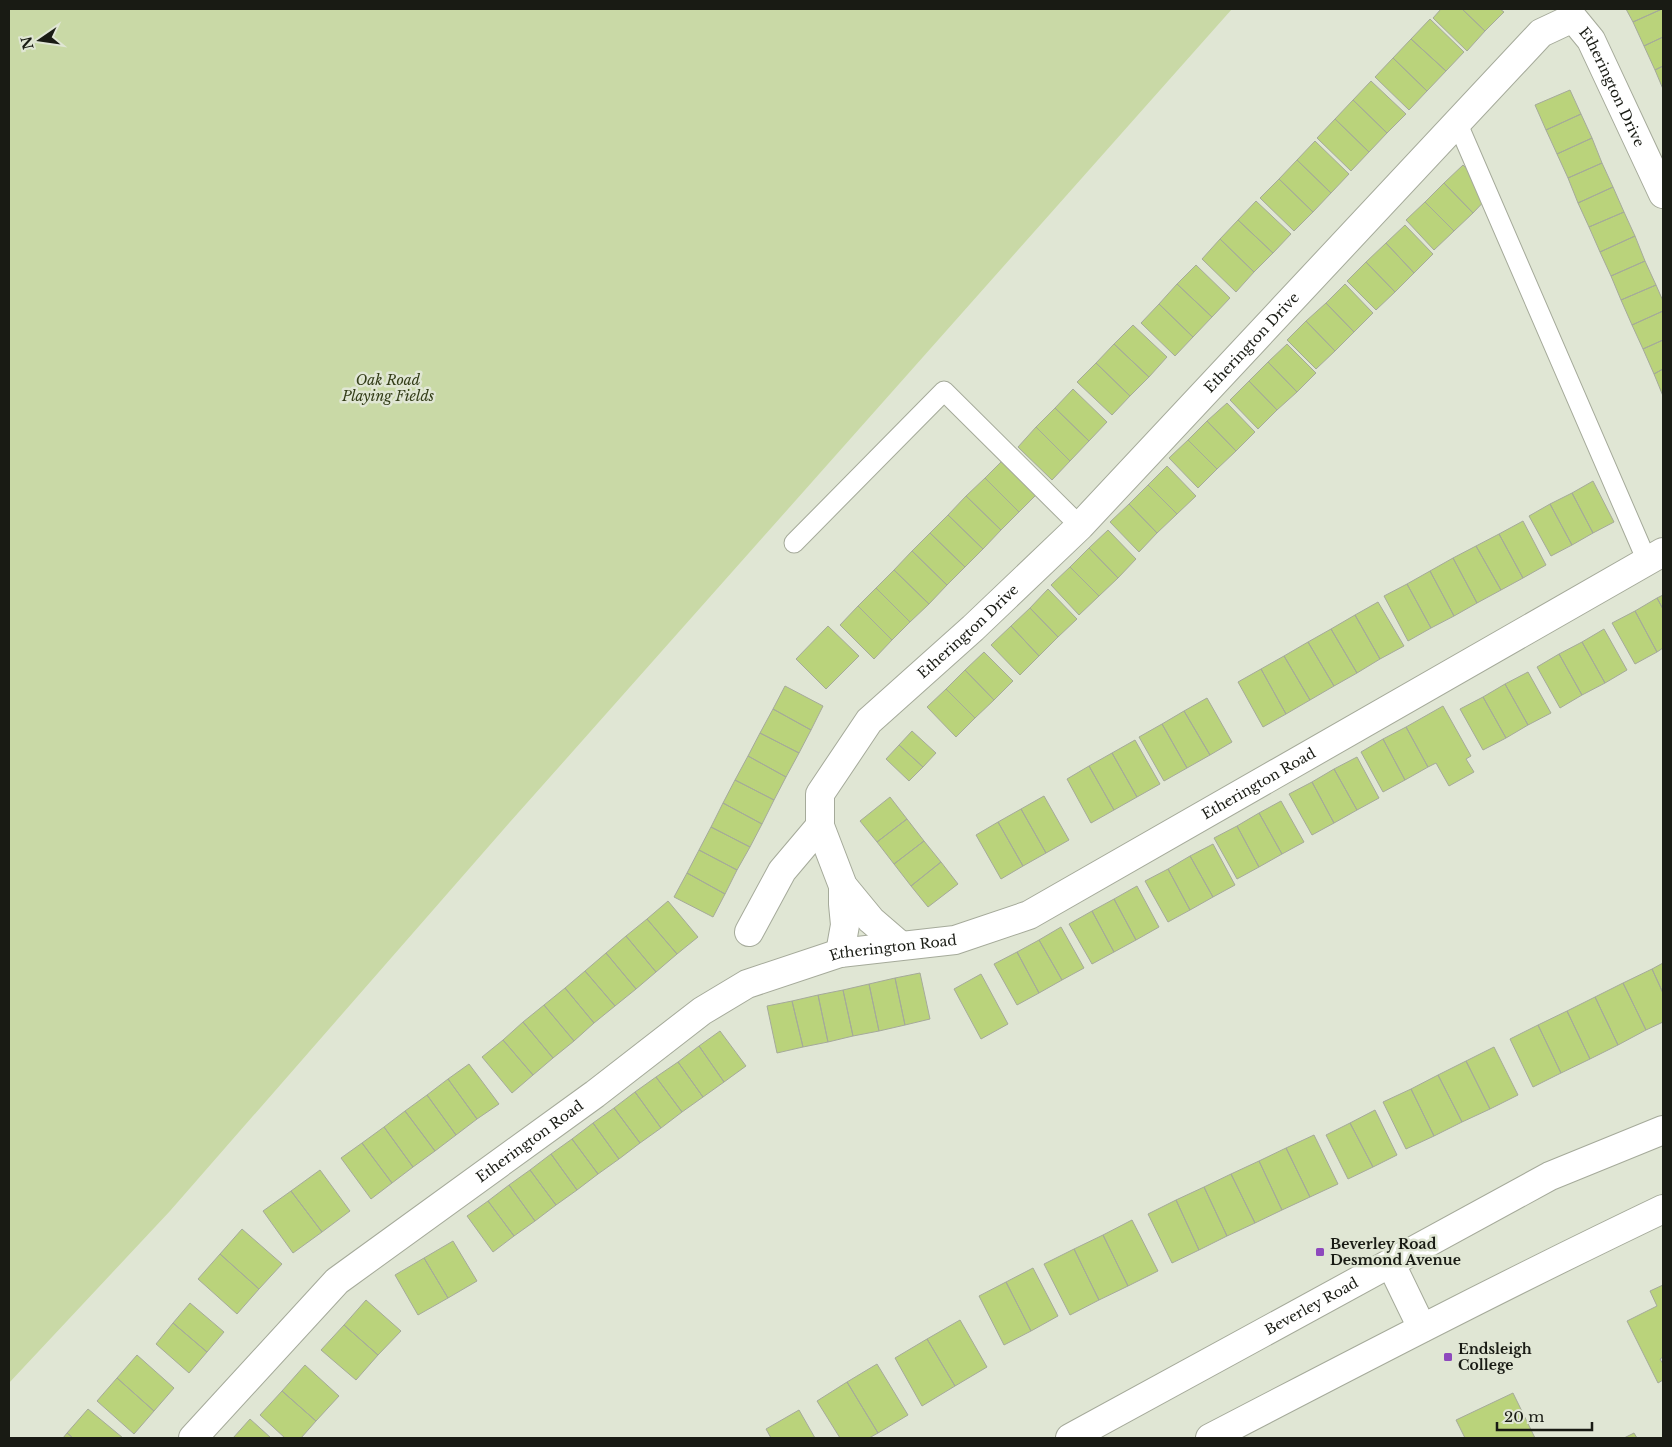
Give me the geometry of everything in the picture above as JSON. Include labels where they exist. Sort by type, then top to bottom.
[{"type":"street","name":"Etherington Drive","points":[[900,945],[871,920],[843,886],[820,826],[820,794],[869,721],[973,628],[1080,526],[1541,33],[1573,18],[1591,40],[1663,194]]},
{"type":"street","name":"Etherington Road","points":[[194,1438],[337,1281],[595,1094],[702,1011],[747,984],[840,953],[955,940],[1029,915],[1655,557]]},
{"type":"street","points":[[749,932],[782,870],[820,826]]},
{"type":"street","name":"Etherington Drive","points":[[840,953],[844,925],[843,886]]},
{"type":"street","name":"Beverley Road","points":[[1070,1438],[1550,1176],[1663,1130]]},
{"type":"street","points":[[1210,1438],[1422,1328],[1663,1209]]},
{"type":"street","points":[[1391,1264],[1422,1328]]},
{"type":"lane","points":[[1457,122],[1655,557]]},
{"type":"lane","points":[[794,544],[944,391],[1080,526]]},
{"type":"green space","name":"Oak Road Playing Fields","points":[[9,9],[1232,9],[503,830],[170,1211],[9,1383]]},
{"type":"building","points":[[1441,9],[1462,9],[1485,31],[1467,51],[1433,18]]},
{"type":"building","points":[[1462,9],[1500,9],[1504,12],[1485,31]]},
{"type":"building","points":[[1626,9],[1662,9],[1633,22]]},
{"type":"building","points":[[1662,9],[1663,37],[1644,46],[1633,22]]},
{"type":"building","points":[[1430,19],[1464,52],[1446,71],[1411,39]]},
{"type":"building","points":[[1663,37],[1663,66],[1655,70],[1644,46]]},
{"type":"building","points":[[1411,39],[1446,71],[1427,91],[1393,58]]},
{"type":"building","points":[[1393,58],[1427,91],[1409,110],[1375,77]]},
{"type":"building","points":[[1663,66],[1663,89],[1655,70]]},
{"type":"building","points":[[1371,81],[1406,114],[1387,133],[1353,100]]},
{"type":"building","points":[[1570,90],[1581,114],[1546,130],[1535,105]]},
{"type":"building","points":[[1353,100],[1387,133],[1369,152],[1335,119]]},
{"type":"building","points":[[1581,114],[1592,138],[1557,154],[1546,130]]},
{"type":"building","points":[[1335,119],[1369,152],[1351,171],[1317,138]]},
{"type":"building","points":[[1592,138],[1602,163],[1568,178],[1557,154]]},
{"type":"building","points":[[1315,141],[1349,174],[1331,193],[1297,160]]},
{"type":"building","points":[[1297,160],[1331,193],[1313,212],[1279,179]]},
{"type":"building","points":[[1602,163],[1613,187],[1578,203],[1568,178]]},
{"type":"building","points":[[1463,165],[1491,194],[1473,213],[1444,183]]},
{"type":"building","points":[[1279,179],[1313,212],[1294,231],[1260,198]]},
{"type":"building","points":[[1444,183],[1473,213],[1454,231],[1425,202]]},
{"type":"building","points":[[1613,187],[1624,212],[1589,227],[1578,203]]},
{"type":"building","points":[[1256,201],[1291,234],[1273,253],[1238,220]]},
{"type":"building","points":[[1425,202],[1454,231],[1434,250],[1406,220]]},
{"type":"building","points":[[1624,212],[1635,236],[1600,252],[1589,227]]},
{"type":"building","points":[[1238,220],[1273,253],[1254,272],[1220,239]]},
{"type":"building","points":[[1405,225],[1433,254],[1414,273],[1386,243]]},
{"type":"building","points":[[1635,236],[1645,261],[1611,276],[1600,252]]},
{"type":"building","points":[[1220,239],[1254,272],[1236,292],[1202,259]]},
{"type":"building","points":[[1386,243],[1414,273],[1395,292],[1366,262]]},
{"type":"building","points":[[1645,261],[1656,285],[1621,300],[1611,276]]},
{"type":"building","points":[[1366,262],[1395,292],[1376,310],[1347,281]]},
{"type":"building","points":[[1196,265],[1230,298],[1212,317],[1177,284]]},
{"type":"building","points":[[1177,284],[1212,317],[1193,337],[1159,304]]},
{"type":"building","points":[[1345,284],[1373,313],[1354,332],[1326,303]]},
{"type":"building","points":[[1656,285],[1663,301],[1663,311],[1632,325],[1621,300]]},
{"type":"building","points":[[1326,303],[1354,332],[1335,351],[1306,321]]},
{"type":"building","points":[[1159,304],[1193,337],[1175,356],[1141,323]]},
{"type":"building","points":[[1663,311],[1663,340],[1643,349],[1632,325]]},
{"type":"building","points":[[1306,321],[1335,351],[1316,369],[1287,340]]},
{"type":"building","points":[[1133,325],[1167,357],[1149,377],[1114,344]]},
{"type":"building","points":[[1663,340],[1663,369],[1654,374],[1643,349]]},
{"type":"building","points":[[1114,344],[1149,377],[1130,396],[1096,363]]},
{"type":"building","points":[[1287,344],[1316,373],[1297,392],[1268,362]]},
{"type":"building","points":[[1268,362],[1297,392],[1277,410],[1249,381]]},
{"type":"building","points":[[1096,363],[1130,396],[1112,415],[1077,382]]},
{"type":"building","points":[[1663,369],[1663,396],[1654,374]]},
{"type":"building","points":[[1249,381],[1277,410],[1258,429],[1230,400]]},
{"type":"building","points":[[1073,389],[1107,422],[1089,441],[1055,408]]},
{"type":"building","points":[[1227,403],[1255,432],[1236,451],[1207,421]]},
{"type":"building","points":[[1055,408],[1089,441],[1070,461],[1036,427]]},
{"type":"building","points":[[1207,421],[1236,451],[1217,469],[1188,440]]},
{"type":"building","points":[[1036,427],[1070,461],[1052,480],[1018,447]]},
{"type":"building","points":[[1188,440],[1217,469],[1198,488],[1169,458]]},
{"type":"building","points":[[1003,460],[1037,494],[1019,512],[985,478]]},
{"type":"building","points":[[1167,466],[1196,496],[1177,514],[1148,485]]},
{"type":"building","points":[[985,478],[1019,512],[1001,530],[966,496]]},
{"type":"building","points":[[1593,481],[1614,522],[1593,533],[1572,493]]},
{"type":"building","points":[[1148,485],[1177,514],[1157,533],[1129,504]]},
{"type":"building","points":[[1572,493],[1593,533],[1572,545],[1550,504]]},
{"type":"building","points":[[966,496],[1001,530],[983,549],[948,515]]},
{"type":"building","points":[[1129,504],[1157,533],[1139,552],[1110,522]]},
{"type":"building","points":[[1550,504],[1572,545],[1551,556],[1529,516]]},
{"type":"building","points":[[948,515],[983,549],[965,567],[930,533]]},
{"type":"building","points":[[1523,521],[1546,565],[1523,578],[1499,534]]},
{"type":"building","points":[[1108,530],[1136,559],[1118,578],[1089,548]]},
{"type":"building","points":[[930,533],[965,567],[947,585],[912,551]]},
{"type":"building","points":[[1499,534],[1523,578],[1501,590],[1476,546]]},
{"type":"building","points":[[1476,546],[1501,590],[1477,603],[1453,558]]},
{"type":"building","points":[[1089,548],[1118,578],[1099,596],[1070,567]]},
{"type":"building","points":[[912,551],[947,585],[929,604],[894,570]]},
{"type":"building","points":[[1453,558],[1477,603],[1454,616],[1430,571]]},
{"type":"building","points":[[1070,567],[1099,596],[1079,615],[1051,585]]},
{"type":"building","points":[[894,570],[929,604],[910,622],[876,588]]},
{"type":"building","points":[[1430,571],[1454,616],[1431,628],[1407,584]]},
{"type":"building","points":[[1407,584],[1431,628],[1408,641],[1384,596]]},
{"type":"building","points":[[876,588],[910,622],[892,640],[858,606]]},
{"type":"building","points":[[1048,589],[1077,619],[1058,637],[1030,608]]},
{"type":"building","points":[[1663,595],[1663,609],[1657,598]]},
{"type":"building","points":[[1657,598],[1663,609],[1663,648],[1657,652],[1635,611]]},
{"type":"building","points":[[1378,602],[1404,646],[1380,659],[1355,615]]},
{"type":"building","points":[[858,606],[892,640],[874,659],[840,625]]},
{"type":"building","points":[[1030,608],[1058,637],[1039,656],[1011,626]]},
{"type":"building","points":[[1635,611],[1657,652],[1635,664],[1612,623]]},
{"type":"building","points":[[1355,615],[1380,659],[1357,673],[1331,629]]},
{"type":"building","points":[[828,626],[859,656],[826,689],[796,659]]},
{"type":"building","points":[[1011,626],[1039,656],[1020,675],[991,645]]},
{"type":"building","points":[[1331,629],[1357,673],[1334,686],[1308,642]]},
{"type":"building","points":[[1604,629],[1627,670],[1605,683],[1582,642]]},
{"type":"building","points":[[1308,642],[1334,686],[1310,700],[1284,656]]},
{"type":"building","points":[[1582,642],[1605,683],[1582,695],[1559,654]]},
{"type":"building","points":[[984,652],[1013,681],[994,700],[965,670]]},
{"type":"building","points":[[1559,654],[1582,695],[1560,708],[1537,667]]},
{"type":"building","points":[[1284,656],[1310,700],[1286,714],[1261,669]]},
{"type":"building","points":[[1261,669],[1286,714],[1263,727],[1238,682]]},
{"type":"building","points":[[965,670],[994,700],[975,718],[946,689]]},
{"type":"building","points":[[1528,672],[1551,713],[1528,725],[1505,684]]},
{"type":"building","points":[[1505,684],[1528,725],[1506,738],[1483,697]]},
{"type":"building","points":[[785,686],[823,706],[811,730],[773,709]]},
{"type":"building","points":[[946,689],[975,718],[956,737],[927,707]]},
{"type":"building","points":[[1483,697],[1506,738],[1483,750],[1460,709]]},
{"type":"building","points":[[1207,698],[1232,742],[1210,755],[1184,711]]},
{"type":"building","points":[[1443,706],[1471,756],[1466,759],[1474,772],[1449,786],[1436,763],[1428,767],[1406,727]]},
{"type":"building","points":[[773,709],[811,730],[799,753],[760,733]]},
{"type":"building","points":[[1184,711],[1210,755],[1187,768],[1162,724]]},
{"type":"building","points":[[1162,724],[1187,768],[1164,781],[1139,737]]},
{"type":"building","points":[[1406,727],[1428,767],[1405,780],[1383,739]]},
{"type":"building","points":[[912,731],[936,753],[923,767],[899,745]]},
{"type":"building","points":[[760,733],[799,753],[786,777],[748,756]]},
{"type":"building","points":[[1383,739],[1405,780],[1383,792],[1361,752]]},
{"type":"building","points":[[1135,740],[1160,784],[1137,797],[1112,753]]},
{"type":"building","points":[[899,745],[923,767],[909,781],[886,759]]},
{"type":"building","points":[[1112,753],[1137,797],[1114,810],[1089,766]]},
{"type":"building","points":[[748,756],[786,777],[774,800],[735,780]]},
{"type":"building","points":[[1357,757],[1379,798],[1357,810],[1334,769]]},
{"type":"building","points":[[1089,766],[1114,810],[1091,823],[1067,779]]},
{"type":"building","points":[[1334,769],[1357,810],[1334,823],[1312,782]]},
{"type":"building","points":[[735,780],[774,800],[762,824],[723,803]]},
{"type":"building","points":[[1312,782],[1334,823],[1312,835],[1289,794]]},
{"type":"building","points":[[1044,796],[1069,840],[1046,853],[1021,809]]},
{"type":"building","points":[[890,797],[907,819],[877,842],[860,821]]},
{"type":"building","points":[[1281,801],[1304,842],[1282,854],[1259,813]]},
{"type":"building","points":[[723,803],[762,824],[750,847],[711,827]]},
{"type":"building","points":[[1021,809],[1046,853],[1023,866],[998,822]]},
{"type":"building","points":[[1259,813],[1282,854],[1259,867],[1237,826]]},
{"type":"building","points":[[907,819],[924,841],[894,864],[877,842]]},
{"type":"building","points":[[998,822],[1023,866],[1001,879],[976,835]]},
{"type":"building","points":[[1237,826],[1259,867],[1237,879],[1214,838]]},
{"type":"building","points":[[711,827],[750,847],[737,870],[699,850]]},
{"type":"building","points":[[924,841],[941,862],[911,886],[894,864]]},
{"type":"building","points":[[1213,844],[1235,885],[1213,897],[1190,856]]},
{"type":"building","points":[[699,850],[737,870],[725,894],[687,873]]},
{"type":"building","points":[[1190,856],[1213,897],[1190,910],[1168,869]]},
{"type":"building","points":[[941,862],[958,884],[928,907],[911,886]]},
{"type":"building","points":[[1168,869],[1190,910],[1168,922],[1145,881]]},
{"type":"building","points":[[687,873],[725,894],[713,917],[674,897]]},
{"type":"building","points":[[1137,886],[1159,927],[1136,940],[1114,899]]},
{"type":"building","points":[[1114,899],[1136,940],[1114,952],[1092,911]]},
{"type":"building","points":[[668,901],[698,937],[677,954],[647,919]]},
{"type":"building","points":[[1092,911],[1114,952],[1092,964],[1069,924]]},
{"type":"building","points":[[647,919],[677,954],[656,972],[626,936]]},
{"type":"building","points":[[1061,927],[1084,968],[1062,980],[1039,940]]},
{"type":"building","points":[[626,936],[656,972],[636,989],[606,953]]},
{"type":"building","points":[[1039,940],[1062,980],[1039,993],[1017,952]]},
{"type":"building","points":[[1017,952],[1039,993],[1017,1005],[994,964]]},
{"type":"building","points":[[606,953],[636,989],[615,1006],[585,971]]},
{"type":"building","points":[[1663,963],[1663,993],[1652,969]]},
{"type":"building","points":[[1652,969],[1663,993],[1663,1022],[1646,1030],[1623,983]]},
{"type":"building","points":[[585,971],[615,1006],[594,1023],[565,988]]},
{"type":"building","points":[[920,973],[930,1019],[905,1025],[895,978]]},
{"type":"building","points":[[981,974],[1008,1024],[981,1039],[954,989]]},
{"type":"building","points":[[895,978],[905,1025],[879,1031],[869,984]]},
{"type":"building","points":[[1623,983],[1646,1030],[1618,1045],[1595,997]]},
{"type":"building","points":[[869,984],[879,1031],[853,1036],[843,990]]},
{"type":"building","points":[[565,988],[594,1023],[574,1041],[544,1005]]},
{"type":"building","points":[[843,990],[853,1036],[828,1042],[818,995]]},
{"type":"building","points":[[818,995],[828,1042],[803,1047],[792,1001]]},
{"type":"building","points":[[1595,997],[1618,1045],[1590,1059],[1567,1011]]},
{"type":"building","points":[[792,1001],[803,1047],[777,1053],[767,1006]]},
{"type":"building","points":[[544,1005],[574,1041],[553,1058],[523,1022]]},
{"type":"building","points":[[1567,1011],[1590,1059],[1561,1073],[1538,1025]]},
{"type":"building","points":[[523,1022],[553,1058],[533,1075],[503,1040]]},
{"type":"building","points":[[1538,1025],[1561,1073],[1533,1087],[1510,1039]]},
{"type":"building","points":[[720,1031],[746,1066],[724,1082],[699,1046]]},
{"type":"building","points":[[503,1040],[533,1075],[512,1093],[482,1057]]},
{"type":"building","points":[[699,1046],[724,1082],[703,1097],[678,1062]]},
{"type":"building","points":[[1494,1047],[1518,1095],[1490,1109],[1466,1061]]},
{"type":"building","points":[[1466,1061],[1490,1109],[1462,1122],[1438,1075]]},
{"type":"building","points":[[678,1062],[703,1097],[682,1112],[656,1077]]},
{"type":"building","points":[[469,1064],[499,1104],[477,1119],[448,1079]]},
{"type":"building","points":[[1438,1075],[1462,1122],[1434,1136],[1411,1089]]},
{"type":"building","points":[[656,1077],[682,1112],[661,1128],[635,1092]]},
{"type":"building","points":[[448,1079],[477,1119],[456,1135],[427,1095]]},
{"type":"building","points":[[1411,1089],[1434,1136],[1406,1149],[1383,1102]]},
{"type":"building","points":[[635,1092],[661,1128],[640,1143],[614,1108]]},
{"type":"building","points":[[427,1095],[456,1135],[435,1151],[405,1111]]},
{"type":"building","points":[[614,1108],[640,1143],[619,1159],[593,1123]]},
{"type":"building","points":[[1375,1110],[1397,1155],[1373,1167],[1350,1123]]},
{"type":"building","points":[[405,1111],[435,1151],[413,1167],[384,1127]]},
{"type":"building","points":[[593,1123],[619,1159],[598,1174],[572,1139]]},
{"type":"building","points":[[1350,1123],[1373,1167],[1348,1179],[1326,1135]]},
{"type":"building","points":[[384,1127],[413,1167],[392,1183],[362,1143]]},
{"type":"building","points":[[1314,1135],[1338,1184],[1310,1197],[1286,1148]]},
{"type":"building","points":[[572,1139],[598,1174],[577,1190],[551,1154]]},
{"type":"building","points":[[362,1143],[392,1183],[371,1199],[341,1158]]},
{"type":"building","points":[[1286,1148],[1310,1197],[1282,1210],[1259,1161]]},
{"type":"building","points":[[551,1154],[577,1190],[556,1205],[530,1170]]},
{"type":"building","points":[[1259,1161],[1282,1210],[1255,1223],[1231,1174]]},
{"type":"building","points":[[320,1170],[350,1211],[322,1232],[291,1191]]},
{"type":"building","points":[[530,1170],[556,1205],[535,1221],[509,1185]]},
{"type":"building","points":[[1231,1174],[1255,1223],[1227,1236],[1204,1187]]},
{"type":"building","points":[[509,1185],[535,1221],[514,1236],[488,1201]]},
{"type":"building","points":[[1204,1187],[1227,1236],[1199,1250],[1176,1200]]},
{"type":"building","points":[[291,1191],[322,1232],[293,1253],[263,1211]]},
{"type":"building","points":[[1176,1200],[1199,1250],[1172,1263],[1148,1214]]},
{"type":"building","points":[[488,1201],[514,1236],[493,1252],[467,1216]]},
{"type":"building","points":[[1132,1220],[1158,1271],[1128,1286],[1103,1235]]},
{"type":"building","points":[[242,1229],[282,1264],[259,1289],[220,1254]]},
{"type":"building","points":[[1103,1235],[1128,1286],[1099,1300],[1074,1249]]},
{"type":"building","points":[[453,1241],[477,1281],[448,1298],[424,1258]]},
{"type":"building","points":[[1074,1249],[1099,1300],[1070,1315],[1044,1264]]},
{"type":"building","points":[[220,1254],[259,1289],[237,1314],[198,1279]]},
{"type":"building","points":[[424,1258],[448,1298],[418,1315],[395,1275]]},
{"type":"building","points":[[1033,1268],[1058,1316],[1031,1331],[1006,1282]]},
{"type":"building","points":[[1006,1282],[1031,1331],[1004,1345],[979,1296]]},
{"type":"building","points":[[1663,1285],[1663,1357],[1660,1359],[1663,1364],[1663,1380],[1658,1383],[1627,1321],[1657,1306],[1650,1291]]},
{"type":"building","points":[[366,1300],[401,1331],[378,1355],[344,1325]]},
{"type":"building","points":[[190,1303],[224,1332],[207,1352],[173,1323]]},
{"type":"building","points":[[960,1320],[987,1367],[955,1386],[927,1339]]},
{"type":"building","points":[[173,1323],[207,1352],[189,1373],[156,1344]]},
{"type":"building","points":[[344,1325],[378,1355],[356,1380],[321,1350]]},
{"type":"building","points":[[927,1339],[955,1386],[922,1406],[895,1358]]},
{"type":"building","points":[[137,1355],[174,1388],[154,1411],[117,1378]]},
{"type":"building","points":[[877,1364],[908,1415],[878,1433],[847,1382]]},
{"type":"building","points":[[305,1365],[339,1396],[316,1421],[282,1391]]},
{"type":"building","points":[[117,1378],[154,1411],[134,1434],[97,1401]]},
{"type":"building","points":[[847,1382],[878,1433],[869,1438],[840,1438],[817,1401]]},
{"type":"building","points":[[282,1391],[316,1421],[301,1438],[285,1438],[260,1415]]},
{"type":"building","points":[[1513,1393],[1535,1438],[1465,1438],[1456,1420]]},
{"type":"building","points":[[88,1409],[123,1438],[73,1438],[67,1433]]},
{"type":"building","points":[[799,1410],[815,1438],[771,1438],[766,1429]]},
{"type":"building","points":[[250,1419],[271,1438],[233,1438]]},
{"type":"building","points":[[67,1433],[73,1438],[63,1438]]},
{"type":"building","points":[[1634,1433],[1637,1438],[1624,1438]]},
{"type":"place","name":"Beverley Road Desmond Avenue","points":[[1320,1252]]},
{"type":"place","name":"Endsleigh College","points":[[1448,1357]]}]
